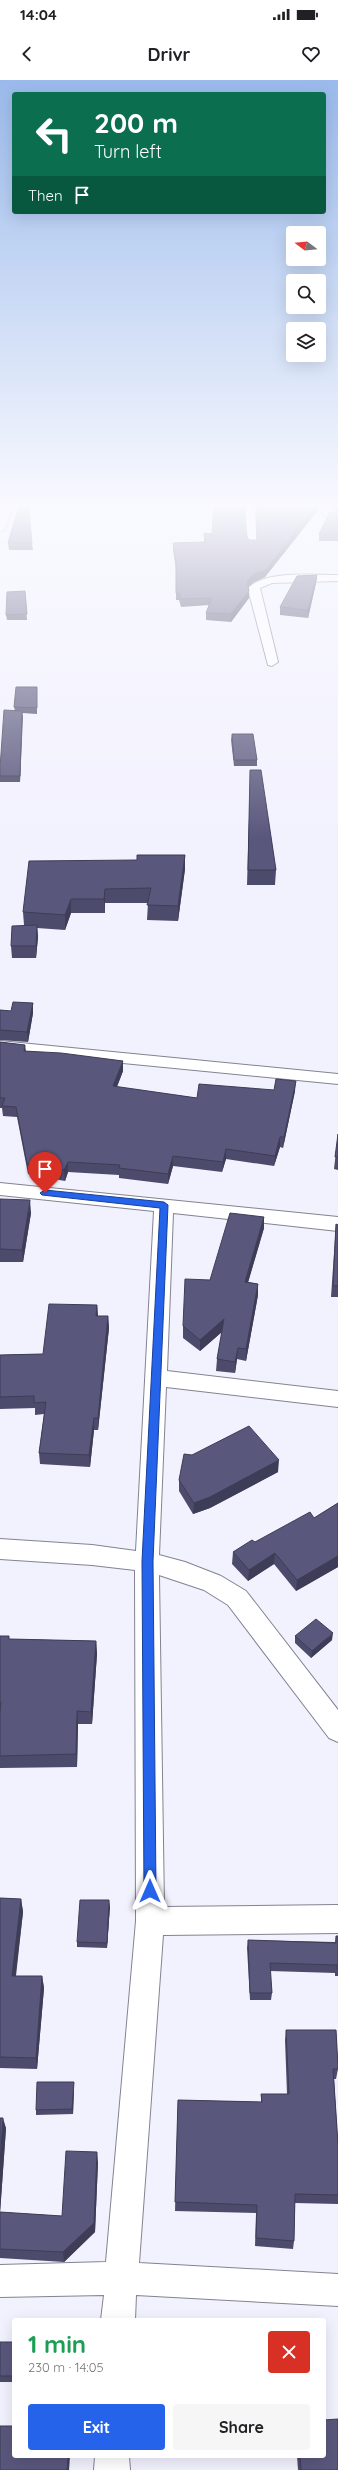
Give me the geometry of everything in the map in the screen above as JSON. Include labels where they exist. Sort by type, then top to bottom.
[{"type":"street","points":[[260,615],[272,662]]},
{"type":"street","points":[[0,1046],[338,1080]]},
{"type":"street","points":[[0,1189],[338,1224]]},
{"type":"street","points":[[118,2318],[120,2278],[150,1921],[147,1561],[164,1205]]},
{"type":"street","points":[[155,1378],[338,1398]]},
{"type":"street","points":[[0,1549],[147,1561],[220,1586],[237,1598],[338,1730]]},
{"type":"street","points":[[150,1921],[338,1919]]},
{"type":"street","points":[[0,2281],[120,2278],[338,2290]]},
{"type":"street","points":[[112,2458],[112,2470]]},
{"type":"building","points":[[16,687],[37,687],[37,708],[14,707]]},
{"type":"building","points":[[4,710],[22,711],[20,776],[0,776]]},
{"type":"building","points":[[232,734],[253,734],[257,760],[234,760]]},
{"type":"building","points":[[250,770],[261,770],[276,870],[248,870]]},
{"type":"building","points":[[137,855],[185,855],[178,906],[147,905],[151,888],[105,889],[104,899],[71,899],[65,915],[23,912],[29,861],[137,860]]},
{"type":"building","points":[[37,925],[36,946],[11,946],[12,926]]},
{"type":"building","points":[[13,1002],[33,1003],[27,1032],[0,1030],[0,1010],[11,1011]]},
{"type":"building","points":[[0,1042],[25,1045],[24,1051],[61,1053],[123,1061],[113,1086],[197,1098],[199,1084],[274,1090],[276,1079],[296,1081],[284,1137],[280,1137],[275,1156],[226,1149],[223,1162],[173,1156],[168,1174],[119,1168],[120,1165],[68,1162],[64,1170],[27,1164],[16,1107],[2,1106],[5,1098],[0,1098]]},
{"type":"building","points":[[338,1134],[338,1157],[335,1157]]},
{"type":"building","points":[[0,1199],[30,1200],[22,1250],[0,1249]]},
{"type":"building","points":[[230,1213],[264,1217],[245,1282],[258,1284],[246,1349],[238,1348],[235,1362],[217,1359],[224,1319],[200,1340],[183,1326],[185,1279],[210,1280]]},
{"type":"building","points":[[336,1224],[338,1225],[338,1286],[333,1286]]},
{"type":"building","points":[[49,1304],[97,1305],[96,1316],[108,1316],[98,1418],[94,1418],[89,1455],[39,1453],[46,1402],[34,1403],[34,1396],[0,1397],[0,1355],[43,1354]]},
{"type":"building","points":[[249,1426],[279,1460],[210,1497],[194,1503],[179,1480],[184,1454],[192,1455]]},
{"type":"building","points":[[338,1503],[338,1556],[297,1580],[275,1553],[249,1570],[233,1552],[252,1540],[255,1542],[310,1512],[314,1518]]},
{"type":"building","points":[[316,1619],[333,1633],[312,1651],[295,1636]]},
{"type":"building","points":[[0,1636],[9,1636],[9,1639],[96,1641],[91,1712],[77,1711],[76,1754],[0,1756]]},
{"type":"building","points":[[0,1898],[21,1899],[12,1976],[42,1976],[36,2058],[0,2057]]},
{"type":"building","points":[[80,1900],[109,1900],[107,1943],[77,1942]]},
{"type":"building","points":[[336,1936],[338,1936],[338,1969],[337,1965],[270,1963],[272,1993],[250,1993],[248,1940],[336,1943]]},
{"type":"building","points":[[286,2030],[336,2030],[338,2066],[338,2069],[333,2069],[338,2144],[338,2195],[295,2194],[294,2241],[256,2238],[257,2205],[175,2202],[178,2100],[262,2102],[261,2094],[289,2094]]},
{"type":"building","points":[[37,2082],[74,2082],[72,2109],[36,2110]]},
{"type":"building","points":[[0,2118],[3,2118],[0,2166]]},
{"type":"building","points":[[66,2151],[97,2152],[94,2223],[63,2252],[0,2249],[0,2212],[62,2216]]},
{"type":"building","points":[[0,2342],[12,2342],[12,2376],[0,2376]]},
{"type":"building","points":[[338,2419],[338,2470],[301,2470],[300,2458],[326,2458],[326,2420]]},
{"type":"building","points":[[0,2426],[12,2426],[12,2458],[68,2458],[67,2470],[0,2470]]},
{"type":"route","points":[[45,1193],[164,1205],[147,1561],[150,1891]]}]
